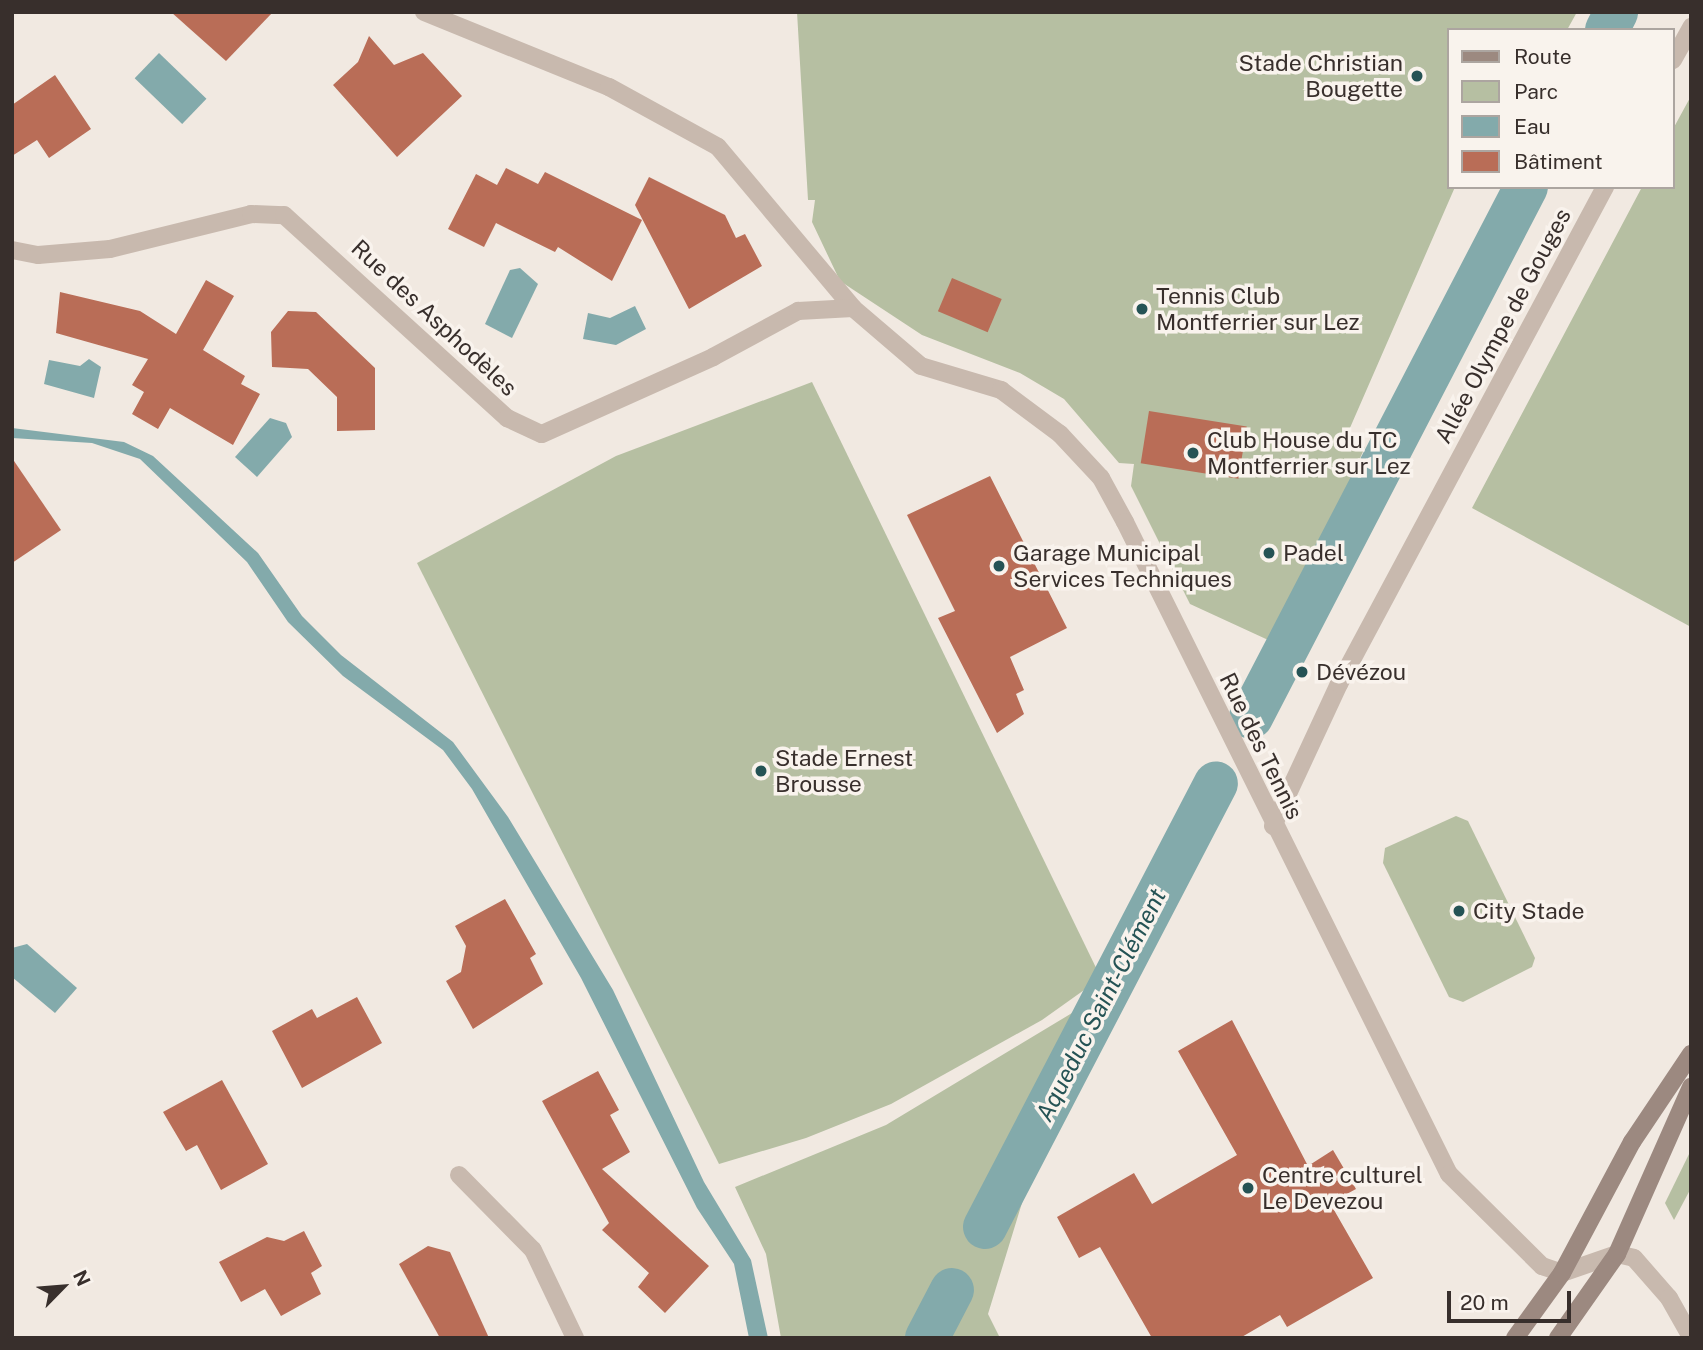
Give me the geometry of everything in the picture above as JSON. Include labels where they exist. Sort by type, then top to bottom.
[{"type":"street","name":"Rue des Tennis","points":[[424,12],[609,87],[718,147],[853,308],[921,366],[1001,390],[1060,435],[1101,478],[1449,1174],[1535,1260],[1562,1273]]},
{"type":"street","points":[[1675,56],[1691,27]]},
{"type":"street","name":"Allée Olympe de Gouges","points":[[1273,826],[1339,684],[1604,189]]},
{"type":"street","name":"Rue des Asphodèles","points":[[12,250],[38,255],[110,249],[251,214],[284,215],[507,418],[542,434],[701,363],[798,311],[853,308]]},
{"type":"street","points":[[1515,1338],[1562,1273],[1632,1142],[1691,1054]]},
{"type":"street","points":[[1558,1338],[1617,1254],[1691,1087]]},
{"type":"street","points":[[458,1175],[533,1250],[575,1338]]},
{"type":"street","points":[[1562,1273],[1617,1254],[1634,1258],[1654,1278],[1691,1337]]},
{"type":"green space","name":"Tennis Club Montferrier sur Lez","points":[[797,12],[1577,12],[1568,28],[1448,28],[1448,189],[1454,189],[1346,437],[1365,447],[1277,644],[1190,604],[1131,486],[1134,464],[1119,463],[1064,399],[1020,373],[922,335],[840,281],[812,222],[815,200],[808,200]]},
{"type":"green space","points":[[1691,96],[1691,627],[1472,508],[1641,189],[1675,189],[1675,125]]},
{"type":"green space","name":"Stade Ernest Brousse","points":[[812,382],[1101,978],[1042,1020],[891,1104],[806,1138],[719,1164],[417,563],[616,456]]},
{"type":"green space","name":"City Stade","points":[[1456,816],[1468,821],[1535,958],[1532,967],[1463,1002],[1449,997],[1383,863],[1385,848]]},
{"type":"green space","points":[[1082,1007],[988,1314],[1000,1338],[781,1338],[766,1254],[735,1187],[886,1125]]},
{"type":"green space","points":[[1691,1150],[1691,1188],[1674,1220],[1665,1203]]},
{"type":"water","points":[[159,53],[206,99],[182,124],[135,78]]},
{"type":"water","points":[[520,268],[538,284],[512,338],[485,324],[510,270]]},
{"type":"water","points":[[635,306],[646,329],[616,345],[583,339],[588,313],[610,318]]},
{"type":"water","points":[[89,359],[101,367],[94,398],[44,384],[49,360],[80,366]]},
{"type":"water","points":[[270,418],[286,423],[292,437],[257,477],[235,457]]},
{"type":"water","points":[[12,428],[124,442],[153,456],[258,553],[302,616],[341,655],[453,742],[508,817],[613,990],[704,1182],[751,1260],[768,1338],[749,1338],[734,1264],[697,1208],[581,978],[472,789],[443,750],[343,676],[288,622],[247,562],[140,459],[92,443],[12,438]]},
{"type":"water","points":[[27,944],[77,988],[55,1013],[12,977],[12,948]]},
{"type":"building","points":[[171,12],[273,12],[226,61]]},
{"type":"building","points":[[369,36],[394,65],[423,53],[462,96],[397,157],[333,85],[358,62]]},
{"type":"building","points":[[55,75],[91,129],[49,158],[37,140],[12,156],[12,105]]},
{"type":"building","points":[[506,168],[538,184],[545,172],[642,220],[612,281],[558,247],[555,252],[496,223],[484,247],[448,229],[476,174],[497,185]]},
{"type":"building","points":[[649,177],[725,215],[736,238],[745,234],[762,266],[689,309],[635,205]]},
{"type":"building","points":[[952,278],[1002,299],[988,332],[938,311]]},
{"type":"building","points":[[206,280],[234,296],[203,350],[245,376],[241,384],[260,394],[233,445],[170,408],[158,429],[132,414],[144,392],[132,385],[148,359],[56,333],[60,292],[140,311],[176,334]]},
{"type":"building","points":[[288,311],[316,312],[375,368],[375,430],[337,431],[337,397],[308,369],[272,367],[271,332]]},
{"type":"building","name":"Club House du TC Montferrier sur Lez","points":[[1149,411],[1247,426],[1238,479],[1141,463]]},
{"type":"building","points":[[12,458],[61,530],[12,563]]},
{"type":"building","points":[[990,476],[1067,628],[1010,657],[1024,690],[1016,694],[1024,714],[997,733],[938,618],[955,611],[907,515]]},
{"type":"building","points":[[505,899],[536,954],[530,958],[543,984],[473,1029],[446,981],[461,972],[466,946],[455,926]]},
{"type":"building","points":[[357,997],[382,1043],[302,1088],[272,1031],[312,1009],[317,1018]]},
{"type":"building","name":"Centre culturel Le Devezou","points":[[1232,1020],[1308,1166],[1333,1150],[1356,1189],[1330,1203],[1373,1278],[1287,1327],[1280,1315],[1240,1338],[1152,1338],[1100,1247],[1079,1258],[1057,1217],[1134,1173],[1152,1204],[1237,1155],[1178,1051]]},
{"type":"building","points":[[598,1071],[619,1110],[610,1115],[630,1152],[602,1169],[709,1266],[665,1313],[638,1287],[649,1273],[602,1230],[609,1223],[542,1101]]},
{"type":"building","points":[[222,1080],[268,1164],[221,1190],[197,1145],[186,1151],[163,1112]]},
{"type":"building","points":[[304,1231],[322,1266],[311,1273],[321,1294],[281,1316],[265,1289],[241,1302],[219,1262],[267,1237],[284,1241]]},
{"type":"building","points":[[428,1246],[450,1252],[489,1338],[440,1338],[399,1264]]},
{"type":"waterway","name":"Aqueduc Saint-Clément","points":[[1608,28],[1616,12]]},
{"type":"waterway","name":"Aqueduc Saint-Clément","points":[[1251,717],[1525,189]]},
{"type":"waterway","name":"Aqueduc Saint-Clément","points":[[985,1227],[1216,784]]},
{"type":"waterway","name":"Aqueduc Saint-Clément","points":[[927,1338],[952,1290]]},
{"type":"place","name":"Stade Christian Bougette","points":[[1417,76]]},
{"type":"place","name":"Tennis Club Montferrier sur Lez","points":[[1142,309]]},
{"type":"place","name":"Club House du TC Montferrier sur Lez","points":[[1193,453]]},
{"type":"place","name":"Padel","points":[[1269,553]]},
{"type":"place","name":"Garage Municipal Services Techniques","points":[[999,566]]},
{"type":"place","name":"Dévézou","points":[[1302,672]]},
{"type":"place","name":"Stade Ernest Brousse","points":[[761,771]]},
{"type":"place","name":"City Stade","points":[[1459,911]]},
{"type":"place","name":"Centre culturel Le Devezou","points":[[1248,1188]]}]
